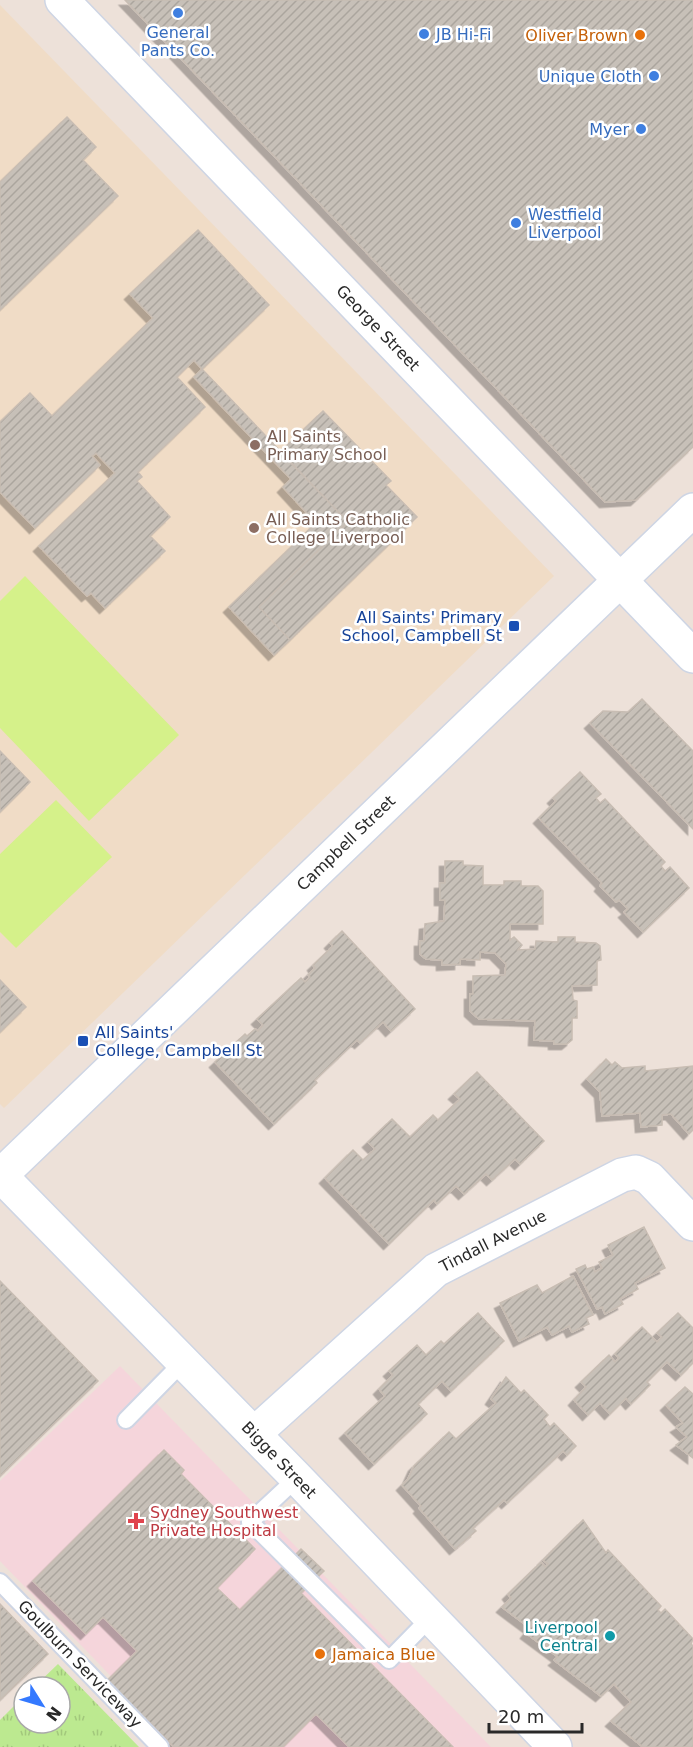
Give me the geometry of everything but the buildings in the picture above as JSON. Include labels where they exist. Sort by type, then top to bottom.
[{"type":"street","name":"George Street","points":[[62,0],[693,656]]},
{"type":"street","name":"Campbell Street","points":[[0,1176],[693,510]]},
{"type":"street","name":"Tindall Avenue","points":[[254,1434],[436,1270],[622,1175],[636,1172],[649,1178],[693,1224]]},
{"type":"street","name":"Bigge Street","points":[[0,1176],[297,1478],[555,1747]]},
{"type":"lane","points":[[126,1420],[183,1362]]},
{"type":"lane","points":[[297,1478],[250,1522],[389,1660],[431,1617]]},
{"type":"lane","name":"Goulburn Serviceway","points":[[0,1581],[160,1747]]},
{"type":"shaded area","name":"All Saints Catholic College Liverpool","points":[[0,5],[554,576],[4,1108],[0,1104]]},
{"type":"shaded area","name":"Sydney Southwest Private Hospital","points":[[120,1366],[491,1747],[179,1747],[0,1561],[0,1481]]},
{"type":"green space","points":[[25,576],[179,735],[89,821],[0,728],[0,601]]},
{"type":"green space","points":[[56,800],[112,857],[16,948],[0,932],[0,854]]},
{"type":"green space","points":[[58,1664],[69,1675],[47,1675]]},
{"type":"green space","points":[[72,1678],[139,1747],[0,1747],[0,1720],[12,1708],[12,1735],[72,1735]]},
{"type":"place","name":"General Pants Co.","points":[[178,13]]},
{"type":"place","name":"JB Hi-Fi","points":[[424,34]]},
{"type":"place","name":"Oliver Brown","points":[[640,35]]},
{"type":"place","name":"Unique Cloth","points":[[654,76]]},
{"type":"place","name":"Myer","points":[[641,129]]},
{"type":"place","name":"Westfield Liverpool","points":[[516,223]]},
{"type":"place","name":"All Saints Primary School","points":[[255,445]]},
{"type":"place","name":"All Saints Catholic College Liverpool","points":[[254,528]]},
{"type":"place","name":"All Saints' Primary School, Campbell St","points":[[514,626]]},
{"type":"place","name":"All Saints' College, Campbell St","points":[[83,1041]]},
{"type":"place","name":"Sydney Southwest Private Hospital","points":[[136,1521]]},
{"type":"place","name":"Liverpool Central","points":[[610,1636]]},
{"type":"place","name":"Jamaica Blue","points":[[320,1654]]}]
